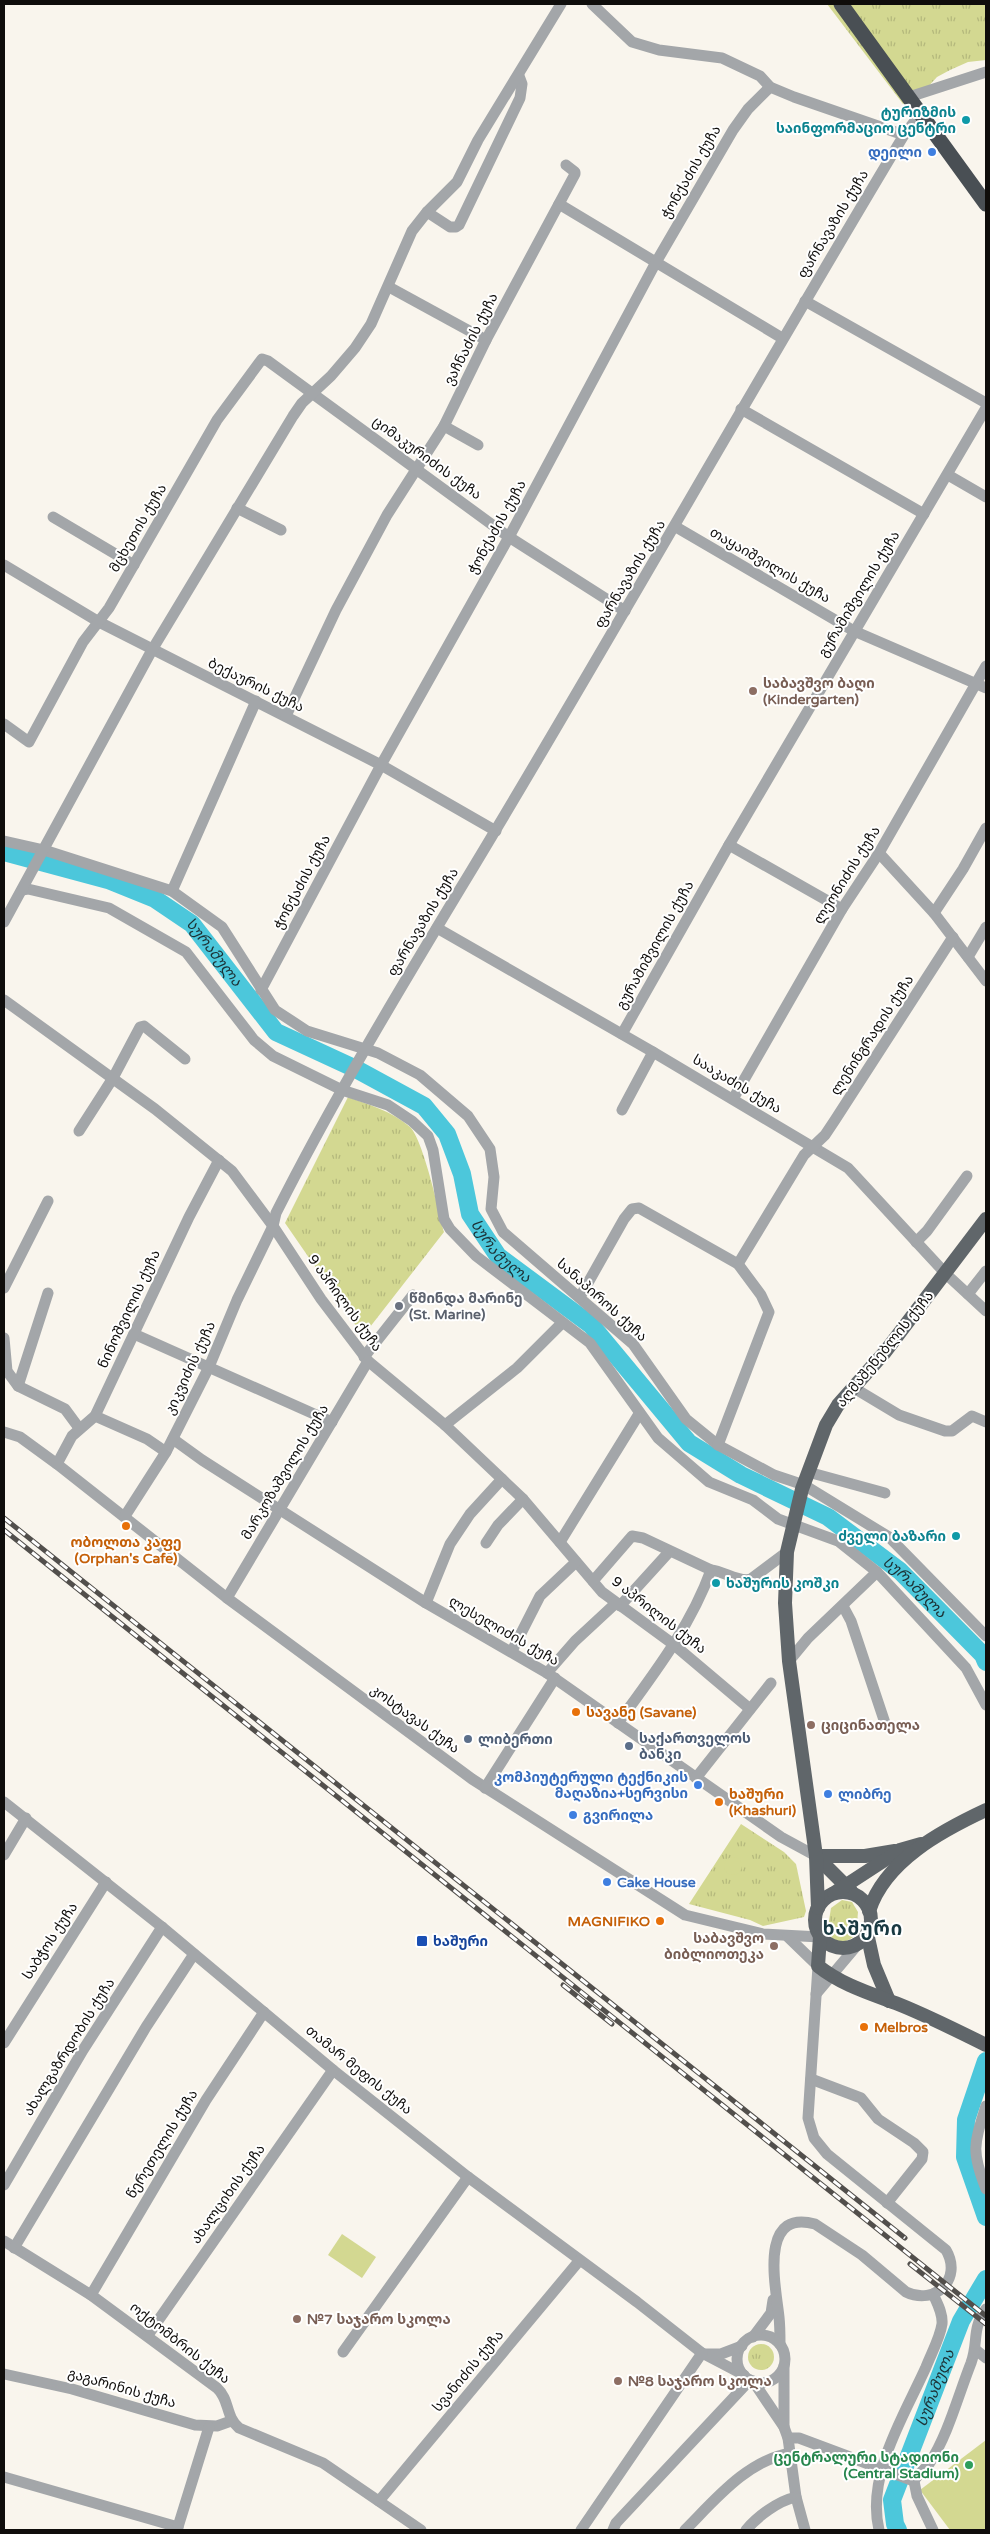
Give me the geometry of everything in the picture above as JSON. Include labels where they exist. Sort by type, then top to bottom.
[{"type":"highway","points":[[841,4],[986,204]]},
{"type":"main road","name":"აღმაშენებლის ქუჩა","points":[[795,1522],[805,1482],[826,1424],[946,1274],[986,1220]]},
{"type":"main road","points":[[795,1522],[787,1552],[785,1603],[789,1662],[816,1856],[818,1908],[815,1920],[820,1937],[818,1966],[832,1977],[853,1988],[889,2001],[986,2045]]},
{"type":"main road","points":[[820,1937],[829,1944],[839,1948],[851,1946],[863,1938],[870,1924],[869,1911],[874,1896],[886,1878],[927,1843],[986,1810]]},
{"type":"main road","points":[[816,1856],[865,1856],[927,1843]]},
{"type":"main road","points":[[818,1908],[823,1900],[844,1891],[900,1850]]},
{"type":"main road","points":[[816,1856],[844,1891],[862,1900],[869,1911]]},
{"type":"main road","points":[[863,1938],[889,2001]]},
{"type":"street","points":[[4,922],[152,650],[296,410],[355,348],[371,324],[389,287],[412,231],[427,212],[457,182],[478,140],[520,76],[561,4]]},
{"type":"street","points":[[592,4],[632,42],[659,50],[722,58],[760,76],[770,87],[794,98],[904,135]]},
{"type":"street","points":[[909,97],[986,72]]},
{"type":"street","points":[[427,212],[450,227],[456,228],[459,225],[520,98],[522,84],[520,76]]},
{"type":"street","name":"ჭონქაძის ქუჩა","points":[[262,990],[381,765],[509,538],[655,264],[733,130],[748,109],[770,87]]},
{"type":"street","name":"ფარნავაზის ქუჩა","points":[[345,1085],[676,527],[782,338],[904,135],[921,113]]},
{"type":"street","name":"ვაჩნაძის ქუჩა","points":[[286,716],[336,610],[387,515],[444,426],[486,340],[575,174],[566,165]]},
{"type":"street","points":[[559,204],[655,264],[782,338]]},
{"type":"street","points":[[389,287],[486,340]]},
{"type":"street","points":[[805,301],[986,403]]},
{"type":"street","name":"მცხეთის ქუჩა","points":[[4,724],[29,742],[83,642],[106,614],[217,420],[259,362],[262,359],[268,361],[313,394]]},
{"type":"street","name":"ციმაკურიძის ქუჩა","points":[[313,394],[416,467],[509,538],[625,611]]},
{"type":"street","name":"გურამიშვილის ქუჩა","points":[[622,1034],[729,845],[986,408]]},
{"type":"street","points":[[741,409],[924,514]]},
{"type":"street","points":[[444,426],[478,445]]},
{"type":"street","points":[[948,474],[986,497]]},
{"type":"street","points":[[237,508],[281,530]]},
{"type":"street","points":[[52,517],[134,565]]},
{"type":"street","name":"თაყაიშვილის ქუჩა","points":[[676,527],[854,631],[981,686]]},
{"type":"street","name":"ბექაურის ქუჩა","points":[[4,565],[99,622],[381,765],[496,831]]},
{"type":"street","name":"ლეონიძის ქუჩა","points":[[733,1099],[842,909],[880,853],[981,686],[986,666]]},
{"type":"street","points":[[172,891],[256,701]]},
{"type":"street","points":[[934,913],[963,869],[986,828]]},
{"type":"street","name":"სანაპიროს ქუჩა","points":[[4,841],[44,850],[172,891],[222,927],[275,1010],[296,1025],[351,1046],[378,1053],[420,1075],[468,1116],[490,1149],[494,1177],[491,1210],[503,1232],[633,1344],[686,1419],[718,1444],[774,1474],[805,1482],[889,1537],[986,1636]]},
{"type":"street","points":[[729,845],[842,909]]},
{"type":"street","points":[[880,853],[934,913],[986,980]]},
{"type":"street","points":[[23,887],[109,908],[186,952],[254,1040],[273,1056],[345,1085],[388,1105],[412,1121],[428,1136],[433,1150],[444,1219],[450,1229],[476,1256],[590,1343],[658,1438],[708,1482],[753,1500],[778,1519],[795,1522],[838,1540],[877,1572],[966,1668],[986,1705]]},
{"type":"street","points":[[968,957],[986,927]]},
{"type":"street","name":"სააკაძის ქუჩა","points":[[437,928],[653,1052],[848,1168],[946,1274],[986,1311]]},
{"type":"street","name":"ლენინგრადის ქუჩა","points":[[738,1264],[794,1171],[830,1127],[953,937]]},
{"type":"street","name":"9 აპრილის ქუჩა","points":[[4,1000],[113,1078],[232,1171],[273,1226],[321,1299],[366,1359],[445,1424],[523,1499],[593,1581],[618,1604],[673,1644],[750,1709]]},
{"type":"street","points":[[79,1132],[113,1078],[138,1029],[144,1026],[184,1059]]},
{"type":"street","points":[[622,1110],[653,1052]]},
{"type":"street","points":[[273,1226],[276,1213],[345,1085]]},
{"type":"street","name":"ნინოშვილის ქუჩა","points":[[57,1464],[79,1428],[95,1416],[189,1217],[219,1160]]},
{"type":"street","points":[[916,1242],[927,1231],[966,1176]]},
{"type":"street","points":[[4,1288],[48,1201]]},
{"type":"street","points":[[580,1297],[624,1218],[632,1208],[639,1208],[738,1264],[761,1295],[769,1312],[718,1444]]},
{"type":"street","name":"კიკვიძის ქუჩა","points":[[125,1516],[173,1439],[209,1367],[237,1300],[273,1226]]},
{"type":"street","points":[[968,1294],[986,1271]]},
{"type":"street","points":[[18,1386],[48,1293]]},
{"type":"street","name":"მარკოზაშვილის ქუჩა","points":[[227,1598],[332,1422],[366,1359],[413,1295]]},
{"type":"street","points":[[445,1424],[518,1368],[562,1323]]},
{"type":"street","points":[[134,1334],[332,1422]]},
{"type":"street","points":[[4,1338],[8,1371],[18,1386],[65,1409],[79,1428]]},
{"type":"street","points":[[854,1388],[899,1415],[945,1431],[952,1431],[972,1416],[986,1422]]},
{"type":"street","points":[[560,1542],[639,1414]]},
{"type":"street","points":[[95,1416],[147,1440],[166,1452]]},
{"type":"street","name":"კოსტავას ქუჩა","points":[[4,1432],[20,1437],[57,1464],[227,1598],[485,1788],[685,1915],[763,1934],[788,1937],[820,1937]]},
{"type":"street","name":"ლესელიძის ქუჩა","points":[[173,1439],[426,1603],[512,1651],[551,1676],[781,1837],[816,1856]]},
{"type":"street","points":[[426,1603],[450,1544],[470,1514],[502,1479]]},
{"type":"street","points":[[805,1482],[885,1493]]},
{"type":"street","points":[[486,1543],[498,1525],[523,1499]]},
{"type":"street","points":[[593,1581],[632,1536],[643,1538],[669,1552],[712,1570],[722,1571],[748,1580],[787,1552]]},
{"type":"street","points":[[485,1788],[551,1676],[575,1641],[618,1604],[669,1552]]},
{"type":"street","points":[[512,1651],[540,1596],[576,1562]]},
{"type":"street","points":[[618,1723],[673,1644],[703,1594],[712,1570]]},
{"type":"street","points":[[789,1662],[808,1638],[877,1572]]},
{"type":"street","points":[[843,1606],[851,1621],[886,1726]]},
{"type":"street","points":[[696,1778],[772,1683]]},
{"type":"street","name":"თამარ მეფის ქუჩა","points":[[4,1802],[162,1927],[333,2070],[468,2176],[579,2261],[637,2302],[702,2354],[749,2379]]},
{"type":"street","points":[[4,1855],[26,1818]]},
{"type":"street","name":"საბჭოს ქუჩა","points":[[4,2043],[106,1882]]},
{"type":"street","name":"ახალგაზრდობის ქუჩა","points":[[4,2185],[83,2050],[162,1927]]},
{"type":"street","points":[[788,1937],[818,1966],[808,2118],[814,2138],[827,2154],[946,2250],[951,2259],[952,2270],[948,2280],[933,2294],[923,2297],[906,2292],[862,2255],[815,2224],[807,2222],[790,2226],[777,2239],[773,2265],[780,2344],[785,2357],[786,2432],[791,2454],[796,2497],[805,2530]]},
{"type":"street","points":[[816,1994],[863,1938]]},
{"type":"street","points":[[14,2248],[146,2027],[194,1954]]},
{"type":"street","name":"წერეთელის ქუჩა","points":[[91,2294],[206,2100],[264,2012]]},
{"type":"street","name":"ახალციხის ქუჩა","points":[[148,2335],[333,2070]]},
{"type":"street","points":[[811,2079],[861,2098],[878,2119],[914,2143],[923,2152],[922,2159],[888,2203]]},
{"type":"street","points":[[986,2106],[975,2142],[975,2161],[986,2189]]},
{"type":"street","points":[[342,2352],[468,2176]]},
{"type":"street","name":"ოქტომბრის ქუჩა","points":[[4,2241],[91,2294],[148,2335],[221,2392],[230,2421]]},
{"type":"street","name":"სვანიძის ქუჩა","points":[[379,2501],[579,2261]]},
{"type":"street","points":[[581,2530],[702,2354],[721,2354],[742,2346],[753,2337],[771,2313],[774,2286]]},
{"type":"street","points":[[879,2530],[876,2516],[876,2494],[882,2470],[931,2355],[942,2324],[941,2313],[933,2294]]},
{"type":"street","points":[[912,2480],[928,2465],[944,2432],[976,2350],[978,2321],[986,2309]]},
{"type":"street","points":[[753,2337],[768,2336],[780,2344]]},
{"type":"street","points":[[742,2346],[738,2360],[786,2432],[912,2480]]},
{"type":"street","points":[[976,2350],[986,2358]]},
{"type":"street","points":[[749,2379],[761,2383],[776,2378],[784,2365]]},
{"type":"street","name":"გაგარინის ქუჩა","points":[[4,2374],[72,2389],[209,2427]]},
{"type":"street","points":[[613,2530],[616,2523],[749,2379]]},
{"type":"street","points":[[4,2477],[178,2529],[209,2427],[230,2421],[250,2434],[324,2463],[421,2530]]},
{"type":"street","points":[[685,2530],[732,2483],[776,2456],[791,2454]]},
{"type":"street","points":[[912,2480],[917,2496],[933,2530]]},
{"type":"street","points":[[746,2530],[753,2522],[786,2499],[796,2497]]},
{"type":"green space","points":[[827,4],[986,4],[986,60],[968,62],[950,70],[937,77],[925,90],[903,104]]},
{"type":"green space","points":[[348,1097],[403,1121],[415,1134],[425,1160],[444,1232],[363,1336],[285,1223]]},
{"type":"green space","points":[[741,1824],[784,1852],[796,1864],[806,1911],[804,1917],[763,1926],[750,1920],[689,1904]]},
{"type":"green space","points":[[729,1857],[737,1857],[742,1862],[740,1873],[729,1875],[724,1870],[724,1862]]},
{"type":"green space","points":[[842,1900],[852,1902],[858,1912],[856,1934],[851,1939],[842,1941],[832,1938],[828,1927],[831,1908]]},
{"type":"green space","points":[[342,2234],[376,2257],[362,2278],[328,2255]]},
{"type":"green space","points":[[761,2344],[770,2348],[774,2357],[770,2366],[761,2370],[752,2366],[748,2357],[752,2348]]},
{"type":"green space","name":"ცენტრალური სტადიონი (Central Stadium)","points":[[986,2440],[986,2530],[950,2530],[920,2490]]},
{"type":"waterway","name":"სურამულა","points":[[4,852],[108,880],[155,899],[192,924],[276,1032],[356,1069],[424,1106],[447,1134],[462,1174],[470,1214],[498,1256],[591,1325],[689,1443],[741,1475],[828,1517],[900,1571],[983,1655],[986,1662]]},
{"type":"waterway","name":"სურამულა","points":[[986,2061],[966,2120],[965,2157],[986,2217]]},
{"type":"waterway","name":"სურამულა","points":[[898,2530],[895,2524],[892,2500],[961,2321],[986,2279]]},
{"type":"railway","points":[[4,1518],[905,2238]]},
{"type":"railway","points":[[4,1530],[986,2316]]},
{"type":"railway","points":[[563,1985],[612,2024]]},
{"type":"railway","points":[[910,2264],[986,2324]]},
{"type":"place","name":"ტურიზმის საინფორმაციო ცენტრი","points":[[966,120]]},
{"type":"place","name":"დეილი","points":[[932,152]]},
{"type":"place","name":"საბავშვო ბაღი (Kindergarten)","points":[[753,691]]},
{"type":"place","name":"წმინდა მარინე (St. Marine)","points":[[399,1306]]},
{"type":"place","name":"ობოლთა კაფე (Orphan's Cafe)","points":[[126,1526]]},
{"type":"place","name":"ძველი ბაზარი","points":[[956,1536]]},
{"type":"place","name":"ხაშურის კოშკი","points":[[716,1583]]},
{"type":"place","name":"სავანე (Savane)","points":[[576,1712]]},
{"type":"place","name":"ციცინათელა","points":[[811,1725]]},
{"type":"place","name":"ლიბერთი","points":[[468,1739]]},
{"type":"place","name":"საქართველოს ბანკი","points":[[629,1746]]},
{"type":"place","name":"კომპიუტერული ტექნიკის მაღაზია+სერვისი","points":[[698,1785]]},
{"type":"place","name":"ლიბრე","points":[[828,1794]]},
{"type":"place","name":"ხაშური (Khashuri)","points":[[719,1802]]},
{"type":"place","name":"გვირილა","points":[[573,1815]]},
{"type":"place","name":"Cake House","points":[[607,1882]]},
{"type":"place","name":"MAGNIFIKO","points":[[660,1921]]},
{"type":"place","name":"ხაშური","points":[[422,1941]]},
{"type":"place","name":"საბავშვო ბიბლიოთეკა","points":[[774,1946]]},
{"type":"place","name":"Melbros","points":[[864,2027]]},
{"type":"place","name":"№7 საჯარო სკოლა","points":[[297,2319]]},
{"type":"place","name":"№8 საჯარო სკოლა","points":[[618,2381]]},
{"type":"place","name":"ცენტრალური სტადიონი (Central Stadium)","points":[[969,2465]]},
{"type":"district","name":"ხაშური","points":[[863,1929]]}]
